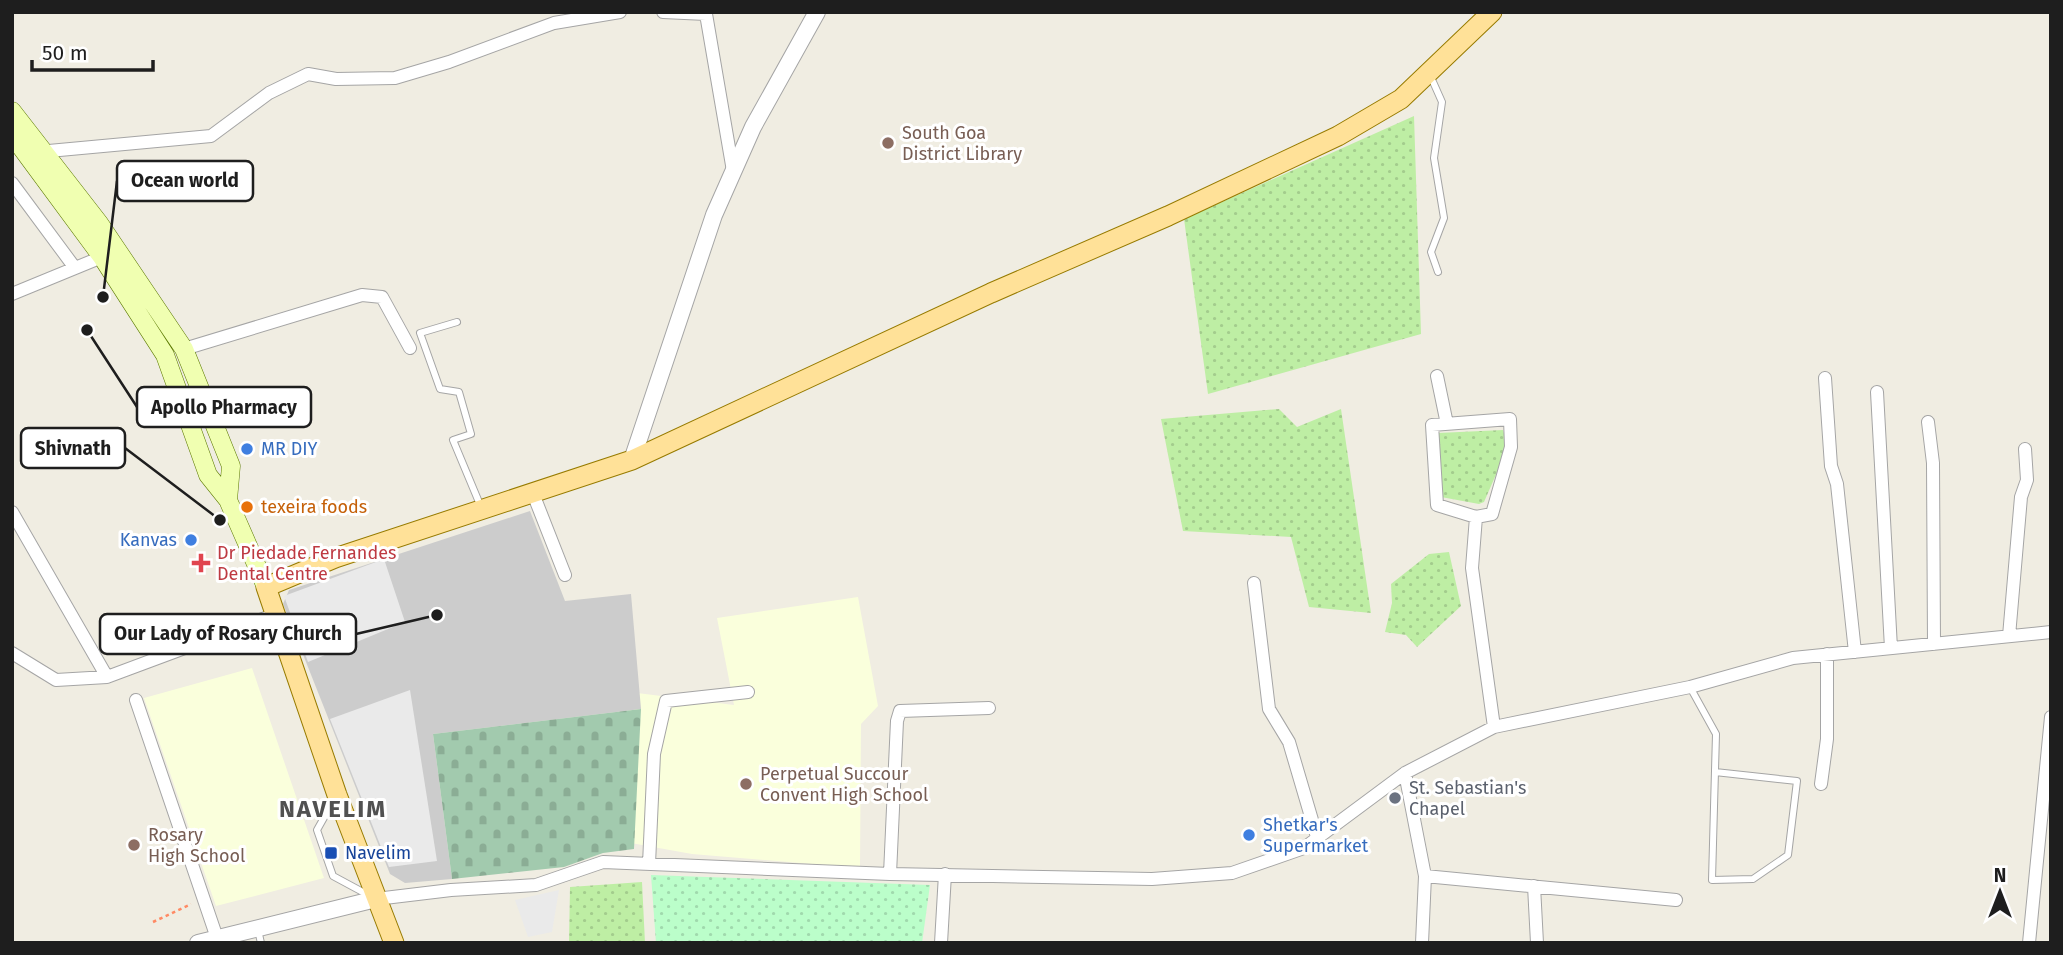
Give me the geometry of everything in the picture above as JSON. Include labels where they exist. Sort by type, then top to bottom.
[{"type":"main road","points":[[266,587],[335,558],[632,460],[1338,136],[1401,99],[1492,12]]},
{"type":"main road","points":[[12,111],[36,154],[165,355],[208,475],[228,500],[266,587],[337,795],[394,943]]},
{"type":"main road","points":[[12,135],[36,154],[99,223],[184,349],[231,466],[228,500]]},
{"type":"street","points":[[36,154],[211,136],[269,93],[308,74],[336,79],[395,78],[449,62],[554,23],[620,12]]},
{"type":"street","points":[[663,12],[706,13],[733,171]]},
{"type":"street","points":[[632,460],[714,215],[753,127],[817,12]]},
{"type":"street","points":[[12,183],[75,268]]},
{"type":"street","points":[[12,294],[102,257]]},
{"type":"street","points":[[184,349],[362,295],[382,298],[410,348]]},
{"type":"street","points":[[1437,376],[1447,424]]},
{"type":"street","points":[[1825,378],[1832,466],[1837,484],[1855,652]]},
{"type":"street","points":[[1877,392],[1891,648]]},
{"type":"street","points":[[1510,419],[1511,447],[1492,514],[1476,517],[1437,505],[1432,425],[1510,419]]},
{"type":"street","points":[[1928,422],[1933,463],[1934,644]]},
{"type":"street","points":[[2009,636],[2021,498],[2027,480],[2025,449]]},
{"type":"street","points":[[532,491],[565,575]]},
{"type":"street","points":[[12,512],[107,677]]},
{"type":"street","points":[[1476,517],[1472,568],[1494,727]]},
{"type":"street","points":[[1254,583],[1269,709],[1289,742],[1317,838]]},
{"type":"street","points":[[12,653],[56,680],[107,677],[276,614]]},
{"type":"street","points":[[198,943],[217,938],[259,936],[376,899],[451,890],[536,885],[603,862],[890,874],[1152,879],[1232,873],[1304,848],[1405,773],[1494,727],[1690,687],[1793,658],[2051,632]]},
{"type":"street","points":[[1821,783],[1827,740],[1827,654]]},
{"type":"street","points":[[649,864],[654,754],[666,701],[748,692]]},
{"type":"street","points":[[136,700],[217,938]]},
{"type":"street","points":[[890,874],[897,721],[900,711],[989,708]]},
{"type":"street","points":[[2029,943],[2051,717]]},
{"type":"street","points":[[1405,773],[1425,876],[1422,943]]},
{"type":"street","points":[[941,943],[945,874]]},
{"type":"street","points":[[1425,876],[1676,900]]},
{"type":"street","points":[[1534,886],[1536,943]]},
{"type":"lane","points":[[1429,73],[1442,102],[1434,158],[1444,218],[1430,252],[1438,272]]},
{"type":"lane","points":[[457,322],[420,333],[440,389],[459,391],[471,434],[453,440],[481,509]]},
{"type":"lane","points":[[1690,687],[1716,734],[1712,880],[1753,879],[1788,855],[1797,781],[1715,772]]},
{"type":"lane","points":[[337,795],[317,830],[333,876],[376,899]]},
{"type":"path","points":[[153,922],[205,897]]},
{"type":"shaded area","points":[[530,511],[565,601],[631,594],[641,709],[433,734],[452,879],[405,883],[390,874],[283,604],[289,590]]},
{"type":"shaded area","points":[[384,559],[405,622],[308,662],[284,596]]},
{"type":"shaded area","name":"Perpetual Succour Convent High School","points":[[858,597],[878,706],[861,724],[860,868],[692,854],[631,843],[629,692],[734,705],[717,618]]},
{"type":"shaded area","points":[[252,668],[324,878],[216,906],[144,698]]},
{"type":"shaded area","points":[[410,690],[437,861],[389,867],[330,719]]},
{"type":"shaded area","points":[[559,890],[552,932],[528,937],[515,900]]},
{"type":"green space","points":[[1414,116],[1421,334],[1208,394],[1184,219]]},
{"type":"green space","points":[[1279,409],[1297,427],[1341,409],[1371,613],[1309,607],[1291,537],[1183,531],[1161,419]]},
{"type":"green space","points":[[1503,430],[1508,447],[1484,502],[1479,504],[1441,497],[1438,433]]},
{"type":"green space","points":[[1449,552],[1461,606],[1417,647],[1406,635],[1385,632],[1392,603],[1391,584],[1429,554]]},
{"type":"green space","points":[[641,709],[634,849],[603,853],[564,867],[452,879],[433,734]]},
{"type":"green space","points":[[651,875],[930,885],[922,943],[656,943]]},
{"type":"green space","points":[[642,882],[645,943],[569,943],[570,887]]},
{"type":"place","name":"South Goa District Library","points":[[888,143]]},
{"type":"place","name":"Ocean world","points":[[103,297]]},
{"type":"place","name":"Apollo Pharmacy","points":[[87,330]]},
{"type":"place","name":"MR DIY","points":[[247,449]]},
{"type":"place","name":"texeira foods","points":[[247,507]]},
{"type":"place","name":"Shivnath","points":[[220,520]]},
{"type":"place","name":"Kanvas","points":[[191,540]]},
{"type":"place","name":"Dr Piedade Fernandes Dental Centre","points":[[201,563]]},
{"type":"place","name":"Our Lady of Rosary Church","points":[[437,615]]},
{"type":"place","name":"Perpetual Succour Convent High School","points":[[746,784]]},
{"type":"place","name":"St. Sebastian's Chapel","points":[[1395,798]]},
{"type":"place","name":"Shetkar's Supermarket","points":[[1249,835]]},
{"type":"place","name":"Rosary High School","points":[[134,845]]},
{"type":"place","name":"Navelim","points":[[331,853]]},
{"type":"district","name":"NAVELIM","points":[[333,809]]}]
